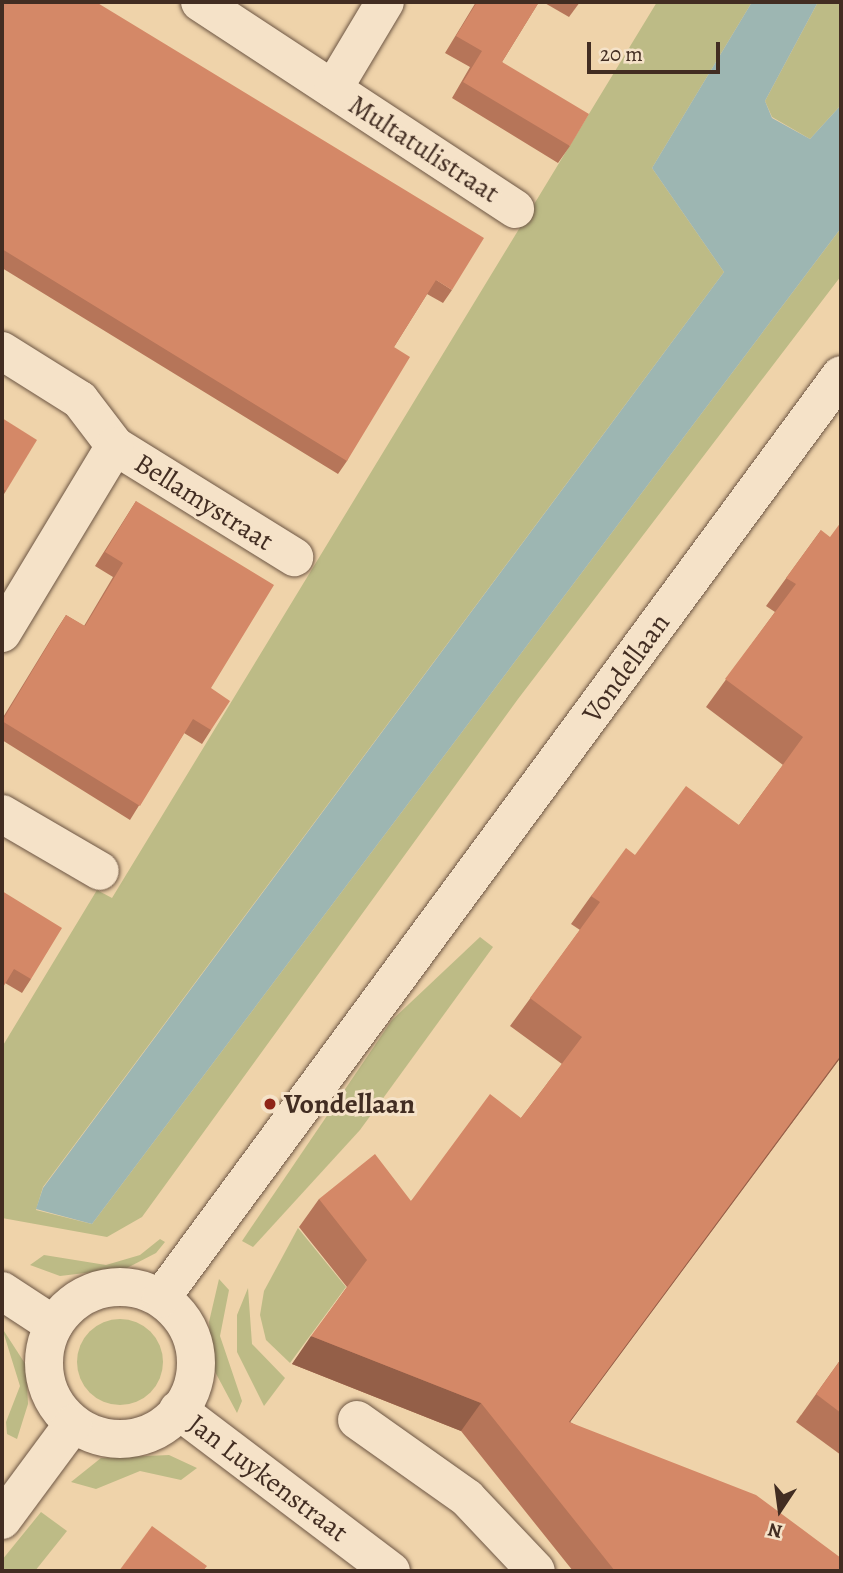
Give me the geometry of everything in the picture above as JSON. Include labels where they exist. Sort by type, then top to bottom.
[{"type":"street","name":"Multatulistraat","points":[[200,2],[516,209]]},
{"type":"street","name":"Multatulistraat","points":[[333,89],[385,2]]},
{"type":"street","name":"Bellamystraat","points":[[2,351],[79,400],[114,446],[294,557]]},
{"type":"street","name":"Vondellaan","points":[[161,1298],[835,398]]},
{"type":"street","name":"Bellamystraat","points":[[2,633],[114,446]]},
{"type":"street","points":[[2,814],[100,871]]},
{"type":"street","points":[[139,1289],[161,1298],[180,1316],[197,1364],[192,1389],[178,1410],[157,1431],[129,1439],[99,1437],[73,1424],[54,1402],[44,1376],[44,1347],[54,1325],[93,1291],[139,1289]]},
{"type":"street","points":[[2,1290],[54,1325]]},
{"type":"street","name":"Jan Luykenstraat","points":[[178,1410],[391,1571]]},
{"type":"street","points":[[357,1420],[467,1498],[536,1571]]},
{"type":"street","points":[[2,1520],[73,1424]]},
{"type":"shaded area","points":[[657,2],[752,2],[652,168],[724,272],[43,1187],[36,1210],[92,1224],[841,228],[841,276],[518,699],[142,1217],[107,1237],[2,1218],[2,1047],[97,890],[112,898]]},
{"type":"shaded area","points":[[818,2],[841,2],[841,105],[810,139],[772,117],[765,101]]},
{"type":"shaded area","points":[[480,937],[493,947],[360,1130],[253,1247],[242,1241],[392,1020]]},
{"type":"shaded area","points":[[298,1228],[346,1287],[290,1363],[266,1340],[260,1315],[264,1291]]},
{"type":"shaded area","points":[[160,1239],[165,1242],[156,1253],[127,1268],[60,1276],[30,1265],[44,1255],[106,1265],[140,1255]]},
{"type":"shaded area","points":[[219,1279],[229,1290],[220,1336],[242,1401],[237,1413],[213,1368],[209,1322]]},
{"type":"shaded area","points":[[248,1288],[252,1344],[285,1378],[264,1406],[237,1352],[237,1315]]},
{"type":"shaded area","points":[[112,1319],[128,1319],[151,1331],[160,1345],[163,1362],[160,1379],[151,1393],[128,1405],[112,1405],[96,1398],[84,1386],[77,1370],[77,1354],[84,1338],[96,1326]]},
{"type":"shaded area","points":[[2,1328],[26,1365],[28,1404],[17,1439],[7,1434],[6,1422],[20,1386]]},
{"type":"shaded area","points":[[169,1455],[197,1468],[181,1480],[140,1471],[96,1489],[71,1482],[101,1458]]},
{"type":"shaded area","points":[[41,1512],[67,1531],[35,1571],[2,1571],[2,1560]]},
{"type":"water","points":[[752,2],[818,2],[765,101],[772,118],[810,139],[841,105],[841,228],[92,1224],[36,1209],[43,1188],[724,272],[652,168]]},
{"type":"building","points":[[2,2],[96,2],[484,238],[452,290],[436,280],[394,347],[410,357],[347,461],[2,249]]},
{"type":"building","points":[[477,2],[539,2],[502,62],[589,114],[570,146],[463,82],[482,51],[456,36]]},
{"type":"building","points":[[2,418],[37,440],[6,491],[2,488]]},
{"type":"building","points":[[136,501],[274,585],[211,688],[230,701],[211,730],[193,719],[140,806],[2,721],[66,615],[85,626],[123,563],[105,552]]},
{"type":"building","points":[[841,522],[841,1055],[569,1422],[756,1495],[841,1558],[841,1571],[615,1571],[481,1403],[311,1336],[367,1260],[319,1199],[375,1154],[411,1201],[490,1094],[521,1118],[582,1037],[530,998],[600,902],[591,896],[626,848],[635,855],[686,786],[739,825],[803,737],[725,679],[796,584],[786,578],[821,530],[830,537]]},
{"type":"building","points":[[2,891],[62,928],[31,979],[14,969],[2,989]]},
{"type":"building","points":[[841,1359],[841,1413],[816,1394]]},
{"type":"building","points":[[152,1526],[207,1566],[203,1571],[119,1571]]},
{"type":"place","name":"Vondellaan","points":[[270,1104]]}]
